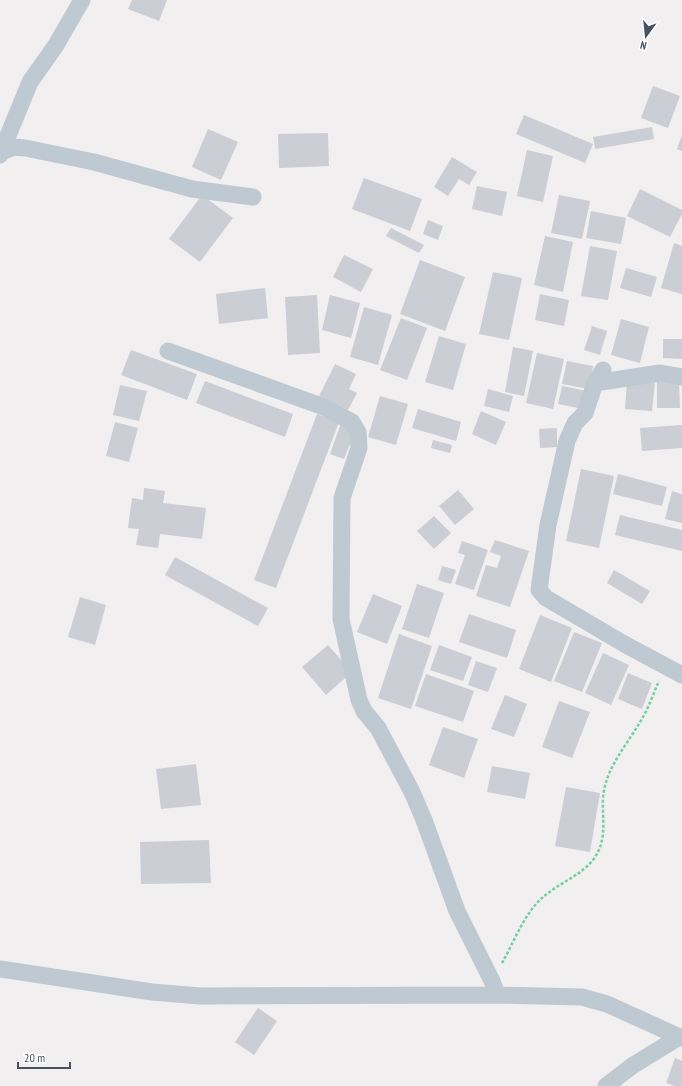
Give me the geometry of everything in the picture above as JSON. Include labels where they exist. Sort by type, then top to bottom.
[{"type":"street","points":[[1,154],[30,82],[56,45],[82,0]]},
{"type":"street","points":[[1,154],[18,147],[94,162],[192,189],[253,196]]},
{"type":"street","points":[[168,351],[324,406],[352,422],[358,432],[360,448],[342,498],[341,619],[359,700],[364,710],[378,728],[412,792],[424,820],[457,911],[494,988]]},
{"type":"street","points":[[682,377],[660,373],[599,376],[586,413],[576,423],[567,441],[548,525],[539,590],[546,598],[682,675]]},
{"type":"street","points":[[0,969],[152,992],[200,996],[494,988],[582,997],[607,1004],[681,1038]]},
{"type":"street","points":[[606,1086],[632,1066],[681,1038]]},
{"type":"path","points":[[494,988],[534,906],[542,897],[574,877],[593,860],[602,840],[605,822],[603,798],[608,778],[618,754],[640,722],[666,667]]},
{"type":"building","points":[[132,0],[167,0],[159,21],[128,9]]},
{"type":"building","points":[[653,86],[680,96],[668,128],[641,118]]},
{"type":"building","points":[[524,115],[593,144],[585,163],[516,134]]},
{"type":"building","points":[[652,127],[654,139],[595,149],[593,137]]},
{"type":"building","points":[[208,129],[238,142],[221,180],[192,167]]},
{"type":"building","points":[[328,133],[329,166],[279,168],[278,134]]},
{"type":"building","points":[[682,135],[682,151],[677,149]]},
{"type":"building","points":[[527,150],[553,156],[543,202],[517,196]]},
{"type":"building","points":[[452,157],[477,172],[469,185],[459,179],[448,196],[434,187]]},
{"type":"building","points":[[364,178],[422,199],[410,231],[352,209]]},
{"type":"building","points":[[477,186],[507,192],[502,216],[472,209]]},
{"type":"building","points":[[640,189],[682,210],[682,214],[670,237],[627,216]]},
{"type":"building","points":[[202,195],[233,218],[200,262],[169,239]]},
{"type":"building","points":[[559,195],[590,201],[582,239],[551,233]]},
{"type":"building","points":[[591,211],[626,218],[621,244],[586,238]]},
{"type":"building","points":[[428,220],[443,226],[438,240],[423,234]]},
{"type":"building","points":[[391,228],[424,245],[419,253],[386,236]]},
{"type":"building","points":[[545,236],[573,242],[563,292],[534,285]]},
{"type":"building","points":[[674,243],[682,246],[682,294],[661,288]]},
{"type":"building","points":[[590,246],[617,251],[608,300],[581,296]]},
{"type":"building","points":[[344,255],[373,269],[361,292],[333,277]]},
{"type":"building","points":[[420,260],[465,277],[445,331],[400,314]]},
{"type":"building","points":[[626,268],[657,277],[651,297],[620,288]]},
{"type":"building","points":[[493,272],[522,278],[509,340],[479,334]]},
{"type":"building","points":[[265,288],[268,318],[219,324],[216,294]]},
{"type":"building","points":[[540,294],[569,300],[564,326],[535,320]]},
{"type":"building","points":[[317,295],[320,353],[288,355],[285,297]]},
{"type":"building","points":[[330,295],[360,303],[351,338],[322,330]]},
{"type":"building","points":[[364,307],[392,315],[378,365],[350,357]]},
{"type":"building","points":[[401,318],[427,328],[407,380],[380,370]]},
{"type":"building","points":[[621,319],[649,327],[640,363],[611,355]]},
{"type":"building","points":[[592,326],[607,331],[600,355],[584,350]]},
{"type":"building","points":[[439,336],[466,344],[453,390],[425,382]]},
{"type":"building","points":[[663,339],[682,339],[682,359],[663,358]]},
{"type":"building","points":[[513,347],[533,351],[524,396],[505,392]]},
{"type":"building","points":[[131,350],[197,374],[187,400],[121,375]]},
{"type":"building","points":[[537,353],[564,359],[553,409],[526,403]]},
{"type":"building","points":[[567,361],[593,366],[589,389],[562,384]]},
{"type":"building","points":[[335,364],[356,374],[349,389],[357,393],[348,410],[319,396]]},
{"type":"building","points":[[205,381],[293,414],[285,437],[196,403]]},
{"type":"building","points":[[627,381],[655,383],[652,411],[625,409]]},
{"type":"building","points":[[657,382],[679,382],[680,408],[657,408]]},
{"type":"building","points":[[120,385],[147,391],[139,421],[113,415]]},
{"type":"building","points":[[562,386],[587,391],[583,409],[558,404]]},
{"type":"building","points":[[488,389],[513,396],[509,412],[484,406]]},
{"type":"building","points":[[380,396],[408,404],[396,445],[368,437]]},
{"type":"building","points":[[418,409],[461,422],[456,441],[412,428]]},
{"type":"building","points":[[481,411],[506,422],[496,445],[472,434]]},
{"type":"building","points":[[317,414],[339,422],[276,588],[254,580]]},
{"type":"building","points":[[115,422],[138,428],[129,462],[106,456]]},
{"type":"building","points":[[341,423],[356,429],[344,459],[330,454]]},
{"type":"building","points":[[682,425],[682,448],[642,451],[640,428]]},
{"type":"building","points":[[557,428],[557,447],[540,448],[539,429]]},
{"type":"building","points":[[433,440],[452,445],[450,453],[431,448]]},
{"type":"building","points":[[581,469],[614,476],[599,548],[566,541]]},
{"type":"building","points":[[618,474],[667,487],[662,506],[613,494]]},
{"type":"building","points":[[144,488],[165,491],[163,503],[206,508],[202,539],[160,534],[158,548],[136,545],[139,529],[128,528],[132,498],[143,500]]},
{"type":"building","points":[[458,490],[474,509],[455,525],[439,506]]},
{"type":"building","points":[[672,491],[682,494],[682,523],[665,519]]},
{"type":"building","points":[[620,515],[682,530],[682,551],[615,535]]},
{"type":"building","points":[[434,516],[451,533],[434,549],[417,531]]},
{"type":"building","points":[[495,540],[529,551],[510,607],[476,596],[486,565],[497,568],[501,556],[490,552]]},
{"type":"building","points":[[462,541],[488,550],[474,590],[455,584],[465,555],[458,553]]},
{"type":"building","points":[[175,557],[268,608],[258,626],[165,575]]},
{"type":"building","points":[[442,566],[456,570],[451,584],[438,580]]},
{"type":"building","points":[[614,570],[650,591],[642,604],[607,583]]},
{"type":"building","points":[[417,584],[444,593],[429,638],[402,629]]},
{"type":"building","points":[[373,594],[402,606],[387,644],[357,632]]},
{"type":"building","points":[[80,597],[106,605],[95,645],[68,637]]},
{"type":"building","points":[[469,614],[516,630],[507,658],[459,642]]},
{"type":"building","points":[[540,615],[572,628],[551,682],[519,669]]},
{"type":"building","points":[[574,632],[602,643],[582,692],[554,681]]},
{"type":"building","points":[[399,634],[432,646],[411,709],[378,698]]},
{"type":"building","points":[[328,645],[352,672],[326,695],[302,667]]},
{"type":"building","points":[[439,645],[472,657],[463,681],[430,670]]},
{"type":"building","points":[[603,653],[629,665],[611,705],[585,693]]},
{"type":"building","points":[[476,661],[497,668],[488,692],[468,685]]},
{"type":"building","points":[[628,673],[652,683],[642,709],[618,699]]},
{"type":"building","points":[[426,674],[474,691],[463,722],[415,706]]},
{"type":"building","points":[[505,695],[527,704],[514,737],[491,729]]},
{"type":"building","points":[[559,701],[590,712],[572,758],[542,747]]},
{"type":"building","points":[[443,727],[478,739],[464,778],[429,765]]},
{"type":"building","points":[[196,764],[201,805],[161,809],[156,769]]},
{"type":"building","points":[[492,766],[530,773],[525,799],[487,792]]},
{"type":"building","points":[[566,787],[600,793],[590,852],[555,846]]},
{"type":"building","points":[[209,840],[211,883],[141,884],[140,842]]},
{"type":"building","points":[[258,1008],[277,1021],[254,1055],[235,1042]]},
{"type":"building","points":[[675,1058],[682,1061],[682,1086],[675,1086],[666,1083]]}]
